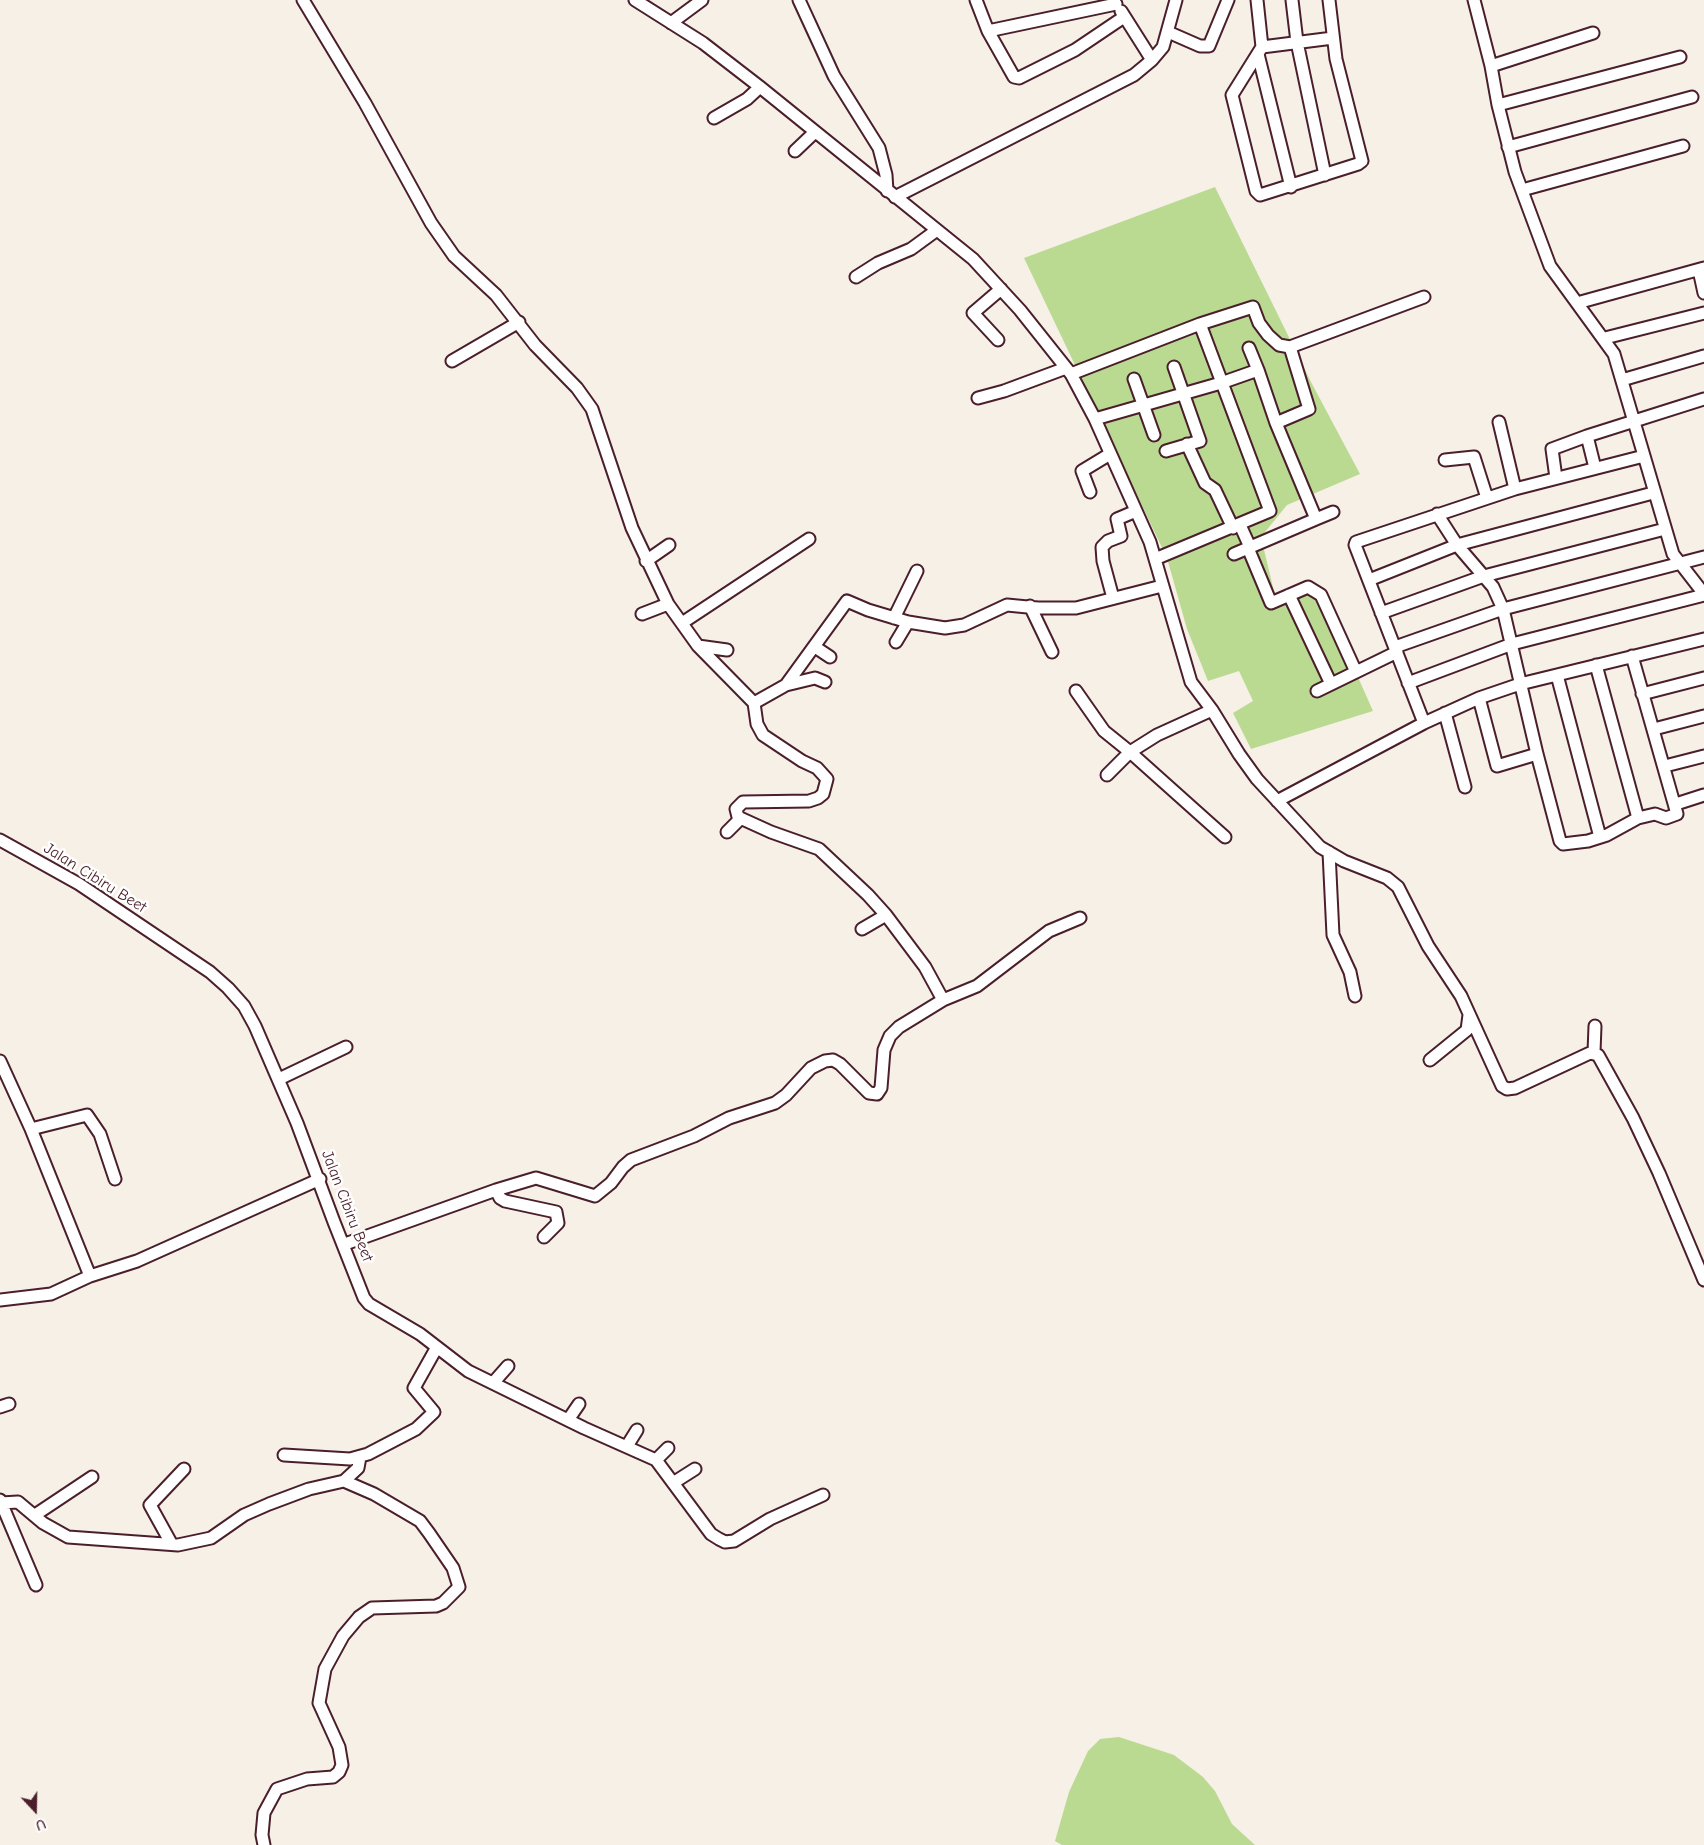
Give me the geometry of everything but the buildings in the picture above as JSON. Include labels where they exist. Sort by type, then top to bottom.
[{"type":"street","points":[[303,0],[365,103],[431,223],[454,256],[496,295],[519,322],[535,345],[577,388],[592,409],[626,511],[646,561],[668,604],[698,646],[754,703],[757,724],[763,735],[824,774],[827,786],[823,794],[810,801],[743,802],[736,809],[740,819],[819,849],[868,894],[886,915],[925,967],[943,1000]]},
{"type":"street","points":[[635,0],[703,43],[760,86],[891,194],[973,258],[1069,371],[1095,419],[1155,559],[1191,682],[1212,710],[1238,754],[1303,830],[1329,852],[1344,861],[1387,878],[1398,887],[1414,921],[1461,996],[1502,1086],[1507,1089],[1518,1086],[1594,1052]]},
{"type":"street","points":[[671,23],[702,0]]},
{"type":"street","points":[[799,0],[834,76],[879,148],[891,194]]},
{"type":"street","points":[[976,0],[988,31],[1011,75],[1019,78],[1075,50],[1124,17]]},
{"type":"street","points":[[891,194],[1091,99],[1134,75],[1152,60],[1163,47],[1176,0]]},
{"type":"street","points":[[1168,32],[1200,46],[1208,46],[1228,0]]},
{"type":"street","points":[[1257,0],[1260,50],[1291,187]]},
{"type":"street","points":[[1292,0],[1297,42],[1325,175]]},
{"type":"street","points":[[1328,0],[1333,38],[1362,160],[1358,164],[1291,187],[1260,195],[1256,192],[1232,94],[1260,50],[1297,42],[1333,38]]},
{"type":"street","points":[[1408,683],[1512,644],[1704,595],[1673,554],[1653,493],[1614,354],[1605,338],[1550,266],[1515,172],[1474,0]]},
{"type":"street","points":[[988,31],[1115,2],[1152,60]]},
{"type":"street","points":[[1491,66],[1593,33]]},
{"type":"street","points":[[1498,105],[1680,57]]},
{"type":"street","points":[[714,118],[747,99],[760,86]]},
{"type":"street","points":[[1508,147],[1692,97]]},
{"type":"street","points":[[795,151],[815,132]]},
{"type":"street","points":[[1522,190],[1683,146]]},
{"type":"street","points":[[856,277],[878,263],[911,248],[937,230]]},
{"type":"street","points":[[1577,303],[1701,269],[1704,293]]},
{"type":"street","points":[[998,340],[973,313],[1001,289]]},
{"type":"street","points":[[978,398],[1069,371],[1252,307],[1259,324],[1268,335],[1279,345],[1290,347],[1424,297]]},
{"type":"street","points":[[1605,338],[1704,313]]},
{"type":"street","points":[[452,361],[519,322]]},
{"type":"street","points":[[1155,559],[1270,511],[1200,324]]},
{"type":"street","points":[[1276,423],[1309,409],[1290,347]]},
{"type":"street","points":[[1249,348],[1276,423],[1316,519]]},
{"type":"street","points":[[1622,380],[1704,356]]},
{"type":"street","points":[[1166,451],[1200,441],[1182,395],[1174,368]]},
{"type":"street","points":[[1095,419],[1221,384],[1258,370]]},
{"type":"street","points":[[1134,379],[1154,435]]},
{"type":"street","points":[[1556,478],[1552,449],[1634,420],[1704,399]]},
{"type":"street","points":[[1499,422],[1515,489]]},
{"type":"street","points":[[1587,436],[1594,468]]},
{"type":"street","points":[[1187,444],[1205,483],[1215,490],[1249,548],[1271,603],[1308,587],[1321,595],[1356,672]]},
{"type":"street","points":[[1090,492],[1082,471],[1110,454]]},
{"type":"street","points":[[1424,723],[1355,546],[1356,542],[1515,489],[1644,456]]},
{"type":"street","points":[[1445,460],[1474,457],[1487,498]]},
{"type":"street","points":[[1369,580],[1457,545],[1653,493]]},
{"type":"street","points":[[1113,598],[1103,561],[1102,548],[1108,541],[1121,536],[1117,519],[1136,511]]},
{"type":"street","points":[[1234,554],[1333,512]]},
{"type":"street","points":[[1437,514],[1457,545],[1493,587],[1503,609],[1537,754],[1561,842],[1565,844],[1600,837],[1638,818],[1655,814],[1666,818],[1676,816],[1676,804],[1632,656]]},
{"type":"street","points":[[1381,613],[1484,576],[1664,529]]},
{"type":"street","points":[[682,623],[809,539]]},
{"type":"street","points":[[646,561],[669,545]]},
{"type":"street","points":[[1317,691],[1356,672],[1396,649],[1503,609],[1704,557]]},
{"type":"street","points":[[894,618],[917,570]]},
{"type":"street","points":[[786,685],[847,601],[860,608],[908,622],[945,628],[964,625],[1007,605],[1076,608],[1162,586]]},
{"type":"street","points":[[1289,595],[1331,684]]},
{"type":"street","points":[[642,614],[668,604]]},
{"type":"street","points":[[1030,606],[1052,652]]},
{"type":"street","points":[[896,642],[908,622]]},
{"type":"street","points":[[1278,801],[1424,723],[1479,698],[1520,684],[1704,638]]},
{"type":"street","points":[[698,646],[727,650]]},
{"type":"street","points":[[815,647],[830,657]]},
{"type":"street","points":[[1596,665],[1638,818]]},
{"type":"street","points":[[1556,675],[1600,837]]},
{"type":"street","points":[[754,703],[786,685],[815,678],[825,682]]},
{"type":"street","points":[[1642,694],[1704,678]]},
{"type":"street","points":[[1076,691],[1104,732],[1130,752],[1225,837]]},
{"type":"street","points":[[1479,698],[1497,766],[1537,754]]},
{"type":"street","points":[[1107,775],[1130,752],[1157,735],[1212,710]]},
{"type":"street","points":[[1445,713],[1465,787]]},
{"type":"street","points":[[1654,729],[1704,716]]},
{"type":"street","points":[[1665,766],[1704,756]]},
{"type":"street","points":[[1676,804],[1704,795]]},
{"type":"street","points":[[727,832],[740,819]]},
{"type":"street","name":"Jalan Cibiru Beet","points":[[0,840],[79,884],[210,972],[244,1006],[279,1079],[367,1302],[413,1330],[468,1371],[656,1460],[711,1534],[725,1542],[734,1541],[770,1520],[823,1495]]},
{"type":"street","points":[[1329,852],[1333,935],[1350,972],[1355,996]]},
{"type":"street","points":[[862,929],[886,915]]},
{"type":"street","points":[[345,1244],[496,1190],[536,1178],[595,1196],[611,1183],[631,1160],[694,1136],[728,1118],[776,1103],[811,1068],[825,1060],[833,1060],[840,1064],[869,1093],[877,1094],[881,1088],[884,1050],[890,1036],[899,1027],[943,1000],[978,986],[1049,931],[1080,918]]},
{"type":"street","points":[[1430,1060],[1467,1030],[1469,1015]]},
{"type":"street","points":[[1595,1026],[1594,1052],[1602,1060],[1633,1118],[1659,1173],[1704,1280]]},
{"type":"street","points":[[279,1079],[346,1047]]},
{"type":"street","points":[[0,1061],[31,1129],[90,1276]]},
{"type":"street","points":[[31,1129],[87,1114],[100,1134],[115,1179]]},
{"type":"street","points":[[0,1300],[51,1294],[90,1276],[137,1261],[320,1179]]},
{"type":"street","points":[[496,1190],[500,1198],[505,1201],[556,1212],[558,1223],[544,1237]]},
{"type":"street","points":[[284,1455],[350,1459],[360,1457],[416,1429],[432,1415],[434,1410],[415,1392],[414,1388],[437,1347]]},
{"type":"street","points":[[493,1383],[508,1366]]},
{"type":"street","points":[[568,1420],[579,1404]]},
{"type":"street","points":[[627,1446],[636,1430]]},
{"type":"street","points":[[656,1460],[668,1448]]},
{"type":"street","points":[[36,1585],[1,1502],[18,1502],[55,1531],[68,1537],[178,1545],[211,1538],[244,1515],[269,1504],[309,1489],[344,1481],[358,1468],[360,1457]]},
{"type":"street","points":[[171,1543],[150,1505],[184,1469]]},
{"type":"street","points":[[673,1483],[695,1469]]},
{"type":"street","points":[[35,1515],[92,1477]]},
{"type":"street","points":[[264,1845],[262,1835],[264,1814],[276,1789],[307,1779],[334,1777],[342,1765],[339,1747],[319,1703],[325,1669],[343,1636],[359,1617],[372,1608],[436,1606],[443,1603],[459,1587],[453,1568],[420,1521],[374,1494],[344,1481]]},
{"type":"green space","points":[[1215,187],[1311,382],[1360,474],[1287,505],[1261,537],[1276,600],[1318,587],[1373,711],[1251,749],[1233,713],[1253,701],[1239,671],[1208,681],[1187,629],[1167,558],[1024,258]]},
{"type":"green space","points":[[1119,1737],[1174,1755],[1203,1777],[1215,1791],[1232,1824],[1255,1845],[1062,1845],[1055,1841],[1069,1792],[1088,1751],[1100,1739]]}]
